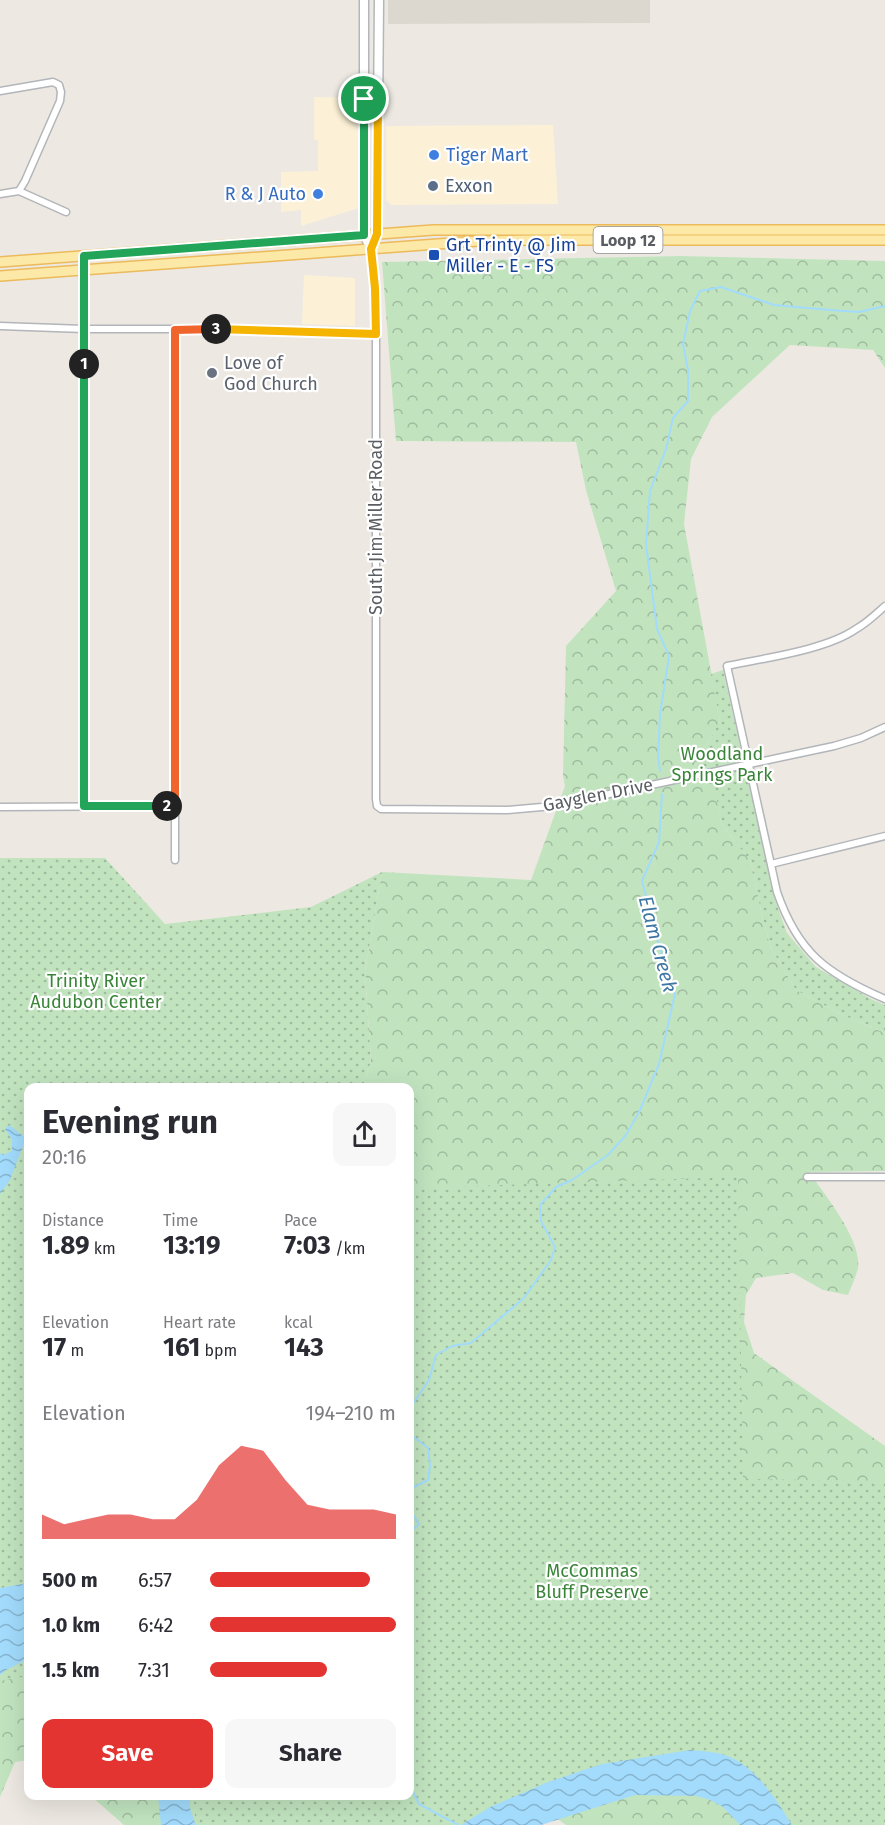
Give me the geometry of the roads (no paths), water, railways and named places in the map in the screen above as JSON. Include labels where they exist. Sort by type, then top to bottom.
[{"type":"main road","points":[[364,0],[364,235],[371,249]]},
{"type":"main road","points":[[371,249],[377,234],[378,0]]},
{"type":"main road","points":[[364,99],[378,99]]},
{"type":"main road","name":"Loop 12","points":[[0,262],[377,234],[487,229],[885,230]]},
{"type":"main road","name":"Loop 12","points":[[0,276],[458,242],[885,240]]},
{"type":"street","points":[[0,91],[53,82],[59,85],[61,92],[60,101],[19,191]]},
{"type":"street","points":[[0,194],[19,191],[66,212]]},
{"type":"street","name":"South Jim Miller Road","points":[[371,249],[376,334],[377,806]]},
{"type":"street","points":[[84,256],[84,806]]},
{"type":"street","points":[[0,326],[376,334]]},
{"type":"street","points":[[175,330],[175,860]]},
{"type":"street","points":[[885,606],[855,630],[837,639],[821,645],[728,666],[777,892],[784,913],[795,934],[812,956],[833,973],[855,986],[885,999]]},
{"type":"street","name":"Gayglen Drive","points":[[377,806],[386,811],[526,809],[553,806],[834,746],[885,728]]},
{"type":"street","points":[[0,807],[175,806]]},
{"type":"street","points":[[771,864],[861,844],[885,836]]},
{"type":"street","points":[[807,1177],[885,1177]]},
{"type":"water","points":[[9,1125],[24,1136],[24,1143],[10,1180],[0,1194],[0,1153],[3,1155],[12,1151],[12,1140],[5,1129]]},
{"type":"water","points":[[24,1584],[24,1661],[0,1675],[0,1588]]},
{"type":"water","points":[[690,1750],[722,1754],[742,1764],[766,1787],[792,1825],[740,1825],[723,1807],[697,1796],[635,1795],[541,1825],[461,1825],[490,1807],[548,1782],[602,1764]]},
{"type":"water","points":[[158,1800],[190,1800],[190,1808],[197,1825],[161,1825]]},
{"type":"waterway","name":"Elam Creek","points":[[660,771],[658,756],[660,714],[669,656],[657,629],[646,544],[650,491],[666,449],[673,418],[688,401],[688,370],[683,344],[690,311],[700,291],[721,287],[774,305],[859,312],[885,306]]},
{"type":"waterway","name":"Elam Creek","points":[[414,1402],[429,1380],[436,1355],[452,1346],[471,1343],[524,1298],[551,1260],[555,1247],[541,1221],[540,1205],[556,1187],[572,1180],[608,1155],[626,1135],[640,1110],[659,1064],[675,994],[642,881],[659,842],[662,794]]},
{"type":"waterway","name":"Elam Creek","points":[[414,1437],[428,1448],[430,1466],[428,1480],[414,1487]]},
{"type":"waterway","name":"Elam Creek","points":[[414,1516],[419,1524],[414,1528]]},
{"type":"waterway","name":"Elam Creek","points":[[414,1794],[419,1804],[458,1825]]},
{"type":"place","name":"Tiger Mart","points":[[434,155]]},
{"type":"place","name":"Exxon","points":[[433,186]]},
{"type":"place","name":"R & J Auto","points":[[318,194]]},
{"type":"place","name":"Grt Trinty @ Jim Miller - E - FS","points":[[434,255]]},
{"type":"place","name":"Love of God Church","points":[[212,373]]},
{"type":"park label","name":"Woodland Springs Park","points":[[722,764]]},
{"type":"park label","name":"Trinity River Audubon Center","points":[[96,991]]},
{"type":"park label","name":"McCommas Bluff Preserve","points":[[592,1581]]}]
